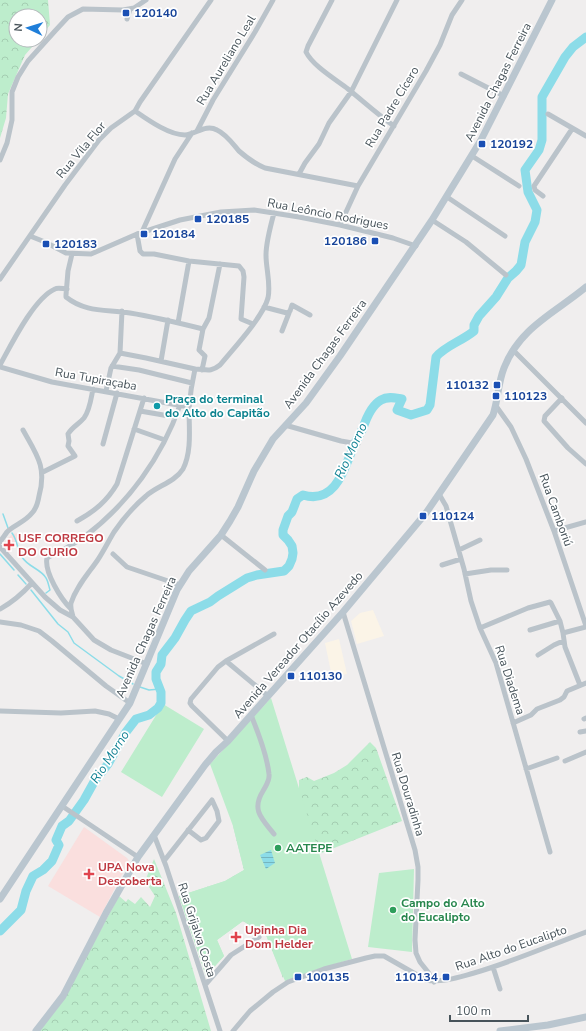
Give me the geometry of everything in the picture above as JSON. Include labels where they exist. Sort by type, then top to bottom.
[{"type":"street","points":[[0,160],[7,143],[12,120],[12,92],[21,69],[28,60],[68,17],[77,11],[88,8],[111,10],[130,9],[146,0]]},
{"type":"street","name":"Rua Vila Flor","points":[[0,279],[65,185],[99,140],[111,128],[136,111],[140,102],[211,0]]},
{"type":"street","name":"Rua Aureliano Leal","points":[[140,233],[175,159],[195,132],[273,0]]},
{"type":"street","points":[[332,0],[306,52],[309,58],[375,113],[394,126]]},
{"type":"street","points":[[299,174],[319,144],[335,112],[351,92],[397,0]]},
{"type":"street","name":"Rua Padre Cícero","points":[[340,225],[358,186],[429,65],[440,44],[452,15],[462,0]]},
{"type":"street","name":"Avenida Chagas Ferreira","points":[[0,899],[64,807],[130,703],[180,585],[196,563],[222,535],[238,507],[257,466],[273,439],[306,403],[434,220],[472,156],[552,0]]},
{"type":"street","points":[[127,19],[130,9]]},
{"type":"street","points":[[461,74],[504,96]]},
{"type":"street","points":[[136,111],[148,120],[176,134],[186,135],[205,128],[216,129],[255,164],[265,168],[279,172],[299,174],[358,186]]},
{"type":"street","points":[[548,114],[586,136]]},
{"type":"street","points":[[543,196],[535,190],[534,186],[572,129]]},
{"type":"street","points":[[472,156],[519,186]]},
{"type":"street","points":[[447,197],[505,236]]},
{"type":"street","name":"Rua Leôncio Rodrigues","points":[[30,236],[45,242],[62,252],[72,254],[91,254],[140,233],[180,220],[221,212],[241,210],[274,213],[340,225],[393,238],[416,246]]},
{"type":"street","points":[[120,353],[202,370],[211,370],[220,365],[253,324],[264,307],[269,291],[266,246],[274,213]]},
{"type":"street","points":[[434,220],[466,242],[506,274]]},
{"type":"street","points":[[140,233],[138,244],[141,253],[237,265],[241,267],[244,277],[241,318],[253,324]]},
{"type":"street","points":[[72,254],[67,278],[66,297],[83,307],[168,320],[203,329]]},
{"type":"street","points":[[178,323],[189,260]]},
{"type":"street","points":[[202,370],[205,356],[199,350],[203,329],[209,318],[220,264]]},
{"type":"street","name":"Avenida Vereador Otacílio Azevedo","points":[[36,1031],[63,996],[106,913],[138,857],[154,835],[216,752],[228,741],[343,612],[389,558],[439,494],[493,415],[504,368],[513,350],[530,329],[545,316],[571,300],[586,287]]},
{"type":"street","points":[[0,366],[29,316],[43,297],[56,288],[67,289]]},
{"type":"street","points":[[282,331],[292,305],[310,315]]},
{"type":"street","points":[[264,307],[289,313]]},
{"type":"street","points":[[106,391],[109,374],[120,353],[122,312]]},
{"type":"street","points":[[161,361],[168,320]]},
{"type":"street","points":[[513,350],[585,421]]},
{"type":"street","name":"Rua Tupiraçaba","points":[[0,366],[52,382],[189,407]]},
{"type":"street","points":[[112,366],[139,370],[192,383]]},
{"type":"street","points":[[73,617],[71,603],[115,531],[146,496],[177,476],[182,469],[188,446],[189,407],[194,369]]},
{"type":"street","points":[[43,472],[75,456],[68,446],[68,434],[72,428],[84,418],[88,411],[93,389]]},
{"type":"street","points":[[103,444],[117,393]]},
{"type":"street","points":[[77,521],[93,512],[111,495],[117,484],[144,398]]},
{"type":"street","points":[[562,398],[545,416],[544,421],[586,464]]},
{"type":"street","points":[[71,609],[58,593],[46,564],[47,558],[70,547],[104,520],[131,492],[157,456],[180,405]]},
{"type":"street","name":"Rua Camboriú","points":[[496,406],[519,441],[554,531],[584,617],[586,627]]},
{"type":"street","points":[[140,411],[175,417]]},
{"type":"street","points":[[285,425],[341,441],[358,444]]},
{"type":"street","points":[[134,428],[165,440]]},
{"type":"street","points":[[0,542],[7,532],[17,526],[33,512],[42,486],[43,472],[23,430]]},
{"type":"street","name":"Rua Diadema","points":[[439,494],[446,506],[459,550],[471,601],[480,628],[496,663],[550,852]]},
{"type":"street","points":[[554,531],[586,522]]},
{"type":"street","points":[[222,535],[265,570]]},
{"type":"street","points":[[459,550],[480,540]]},
{"type":"street","points":[[0,547],[45,597],[60,610],[73,617],[94,640],[102,646],[147,664]]},
{"type":"street","points":[[113,554],[127,567],[180,585]]},
{"type":"street","points":[[442,565],[461,559]]},
{"type":"street","points":[[465,574],[491,570],[507,570]]},
{"type":"street","points":[[0,609],[11,603],[32,583]]},
{"type":"street","points":[[480,628],[528,608],[551,602],[560,621],[563,641],[580,685]]},
{"type":"street","name":"Rua Douradinha","points":[[343,612],[415,850],[418,867],[415,940],[416,953],[420,962],[434,982]]},
{"type":"street","points":[[530,630],[560,621]]},
{"type":"street","points":[[0,622],[21,625],[39,632],[52,640],[106,686],[130,703]]},
{"type":"street","points":[[563,633],[586,627]]},
{"type":"street","points":[[228,741],[190,703],[191,699],[218,667],[241,651],[274,634]]},
{"type":"street","points":[[538,655],[563,641]]},
{"type":"street","points":[[226,661],[268,696]]},
{"type":"street","points":[[513,723],[531,715],[537,709],[560,700],[567,691],[586,683]]},
{"type":"street","points":[[0,711],[53,713],[95,711],[109,714],[119,719]]},
{"type":"street","points":[[251,715],[258,731],[269,774],[267,785],[259,798],[257,806],[258,812],[274,834]]},
{"type":"street","points":[[580,732],[586,731]]},
{"type":"street","points":[[565,760],[586,752]]},
{"type":"street","points":[[526,769],[557,758]]},
{"type":"street","points":[[164,861],[188,830],[212,800],[217,811],[219,821],[206,838],[201,840],[188,830]]},
{"type":"street","points":[[64,807],[138,857]]},
{"type":"street","name":"Rua Grijalva Costa","points":[[154,835],[220,1031]]},
{"type":"street","name":"Rua Alto do Eucalipto","points":[[434,982],[454,979],[493,967],[586,932]]},
{"type":"street","points":[[205,985],[231,955],[260,937]]},
{"type":"street","points":[[232,1031],[250,1010],[288,982],[324,969],[371,957],[384,956],[426,980],[434,982]]},
{"type":"street","points":[[493,967],[500,989]]},
{"type":"street","points":[[500,1031],[586,1017]]},
{"type":"shaded area","name":"USF CORREGO DO CURIO","points":[[19,533],[16,544],[8,554],[1,547],[12,534]]},
{"type":"shaded area","points":[[373,610],[384,636],[357,644],[351,621],[360,613]]},
{"type":"shaded area","points":[[339,639],[347,674],[332,677],[325,643]]},
{"type":"shaded area","name":"UPA Nova Descoberta","points":[[84,827],[129,861],[100,917],[48,886]]},
{"type":"green space","points":[[0,0],[48,0],[50,25],[48,27],[48,8],[8,8],[8,48],[31,48],[25,55],[8,94],[6,118],[0,138]]},
{"type":"green space","name":"AATEPE","points":[[271,698],[352,959],[285,981],[266,935],[243,921],[217,940],[224,956],[206,976],[179,896],[225,881],[244,870],[233,826],[210,764]]},
{"type":"green space","points":[[163,704],[204,729],[162,797],[121,772]]},
{"type":"green space","points":[[370,742],[376,748],[402,821],[314,856],[283,978],[266,935],[243,921],[217,940],[224,956],[206,976],[179,896],[225,881],[244,870],[233,826],[299,793],[299,780],[307,777],[314,781],[334,773],[347,765]]},
{"type":"green space","points":[[154,859],[176,913],[211,1031],[39,1031],[60,1005],[119,896],[126,902],[128,899],[135,904],[141,897],[150,907],[155,896],[145,881]]},
{"type":"green space","name":"Campo do Alto do Eucalipto","points":[[414,869],[412,952],[368,947],[379,873]]},
{"type":"water","points":[[271,850],[275,863],[266,869],[260,855]]},
{"type":"waterway","name":"Rio Morno","points":[[0,931],[21,910],[26,891],[33,876],[43,870],[52,861],[59,845],[56,840],[62,826],[69,821],[84,800],[94,782],[108,764],[126,732],[136,719],[149,715],[158,708],[161,703],[161,692],[156,679],[156,672],[161,664],[162,655],[175,638],[191,611],[210,602],[247,578],[284,571],[289,566],[293,553],[292,546],[283,535],[283,530],[288,516],[292,512],[297,499],[303,495],[314,497],[324,494],[338,482],[354,445],[372,409],[378,402],[386,398],[402,399],[397,410],[411,415],[427,410],[430,405],[436,357],[444,350],[474,331],[474,325],[479,316],[496,297],[508,278],[521,265],[525,242],[535,222],[537,210],[528,192],[525,170],[539,150],[542,140],[542,97],[565,57],[573,47],[586,37]]},
{"type":"waterway","points":[[3,514],[8,528]]},
{"type":"waterway","points":[[12,533],[20,554],[31,566],[41,572],[46,578],[50,590],[46,593]]},
{"type":"waterway","points":[[0,554],[14,570]]},
{"type":"waterway","points":[[18,575],[26,584]]},
{"type":"waterway","points":[[31,590],[58,624],[68,632],[74,643],[119,676],[133,684]]},
{"type":"waterway","points":[[140,687],[149,690],[160,689]]},
{"type":"place","name":"120140","points":[[126,13]]},
{"type":"place","name":"120192","points":[[482,144]]},
{"type":"place","name":"120185","points":[[198,219]]},
{"type":"place","name":"120184","points":[[144,234]]},
{"type":"place","name":"120186","points":[[375,241]]},
{"type":"place","name":"120183","points":[[46,244]]},
{"type":"place","name":"110132","points":[[497,385]]},
{"type":"place","name":"110123","points":[[496,396]]},
{"type":"place","name":"Praça do terminal do Alto do Capitão","points":[[157,406]]},
{"type":"place","name":"110124","points":[[423,516]]},
{"type":"place","name":"USF CORREGO DO CURIO","points":[[9,545]]},
{"type":"place","name":"110130","points":[[291,676]]},
{"type":"place","name":"AATEPE","points":[[278,848]]},
{"type":"place","name":"UPA Nova Descoberta","points":[[89,874]]},
{"type":"place","name":"Campo do Alto do Eucalipto","points":[[393,910]]},
{"type":"place","name":"Upinha Dia Dom Helder","points":[[236,937]]},
{"type":"place","name":"100135","points":[[298,977]]},
{"type":"place","name":"110134","points":[[446,977]]}]
